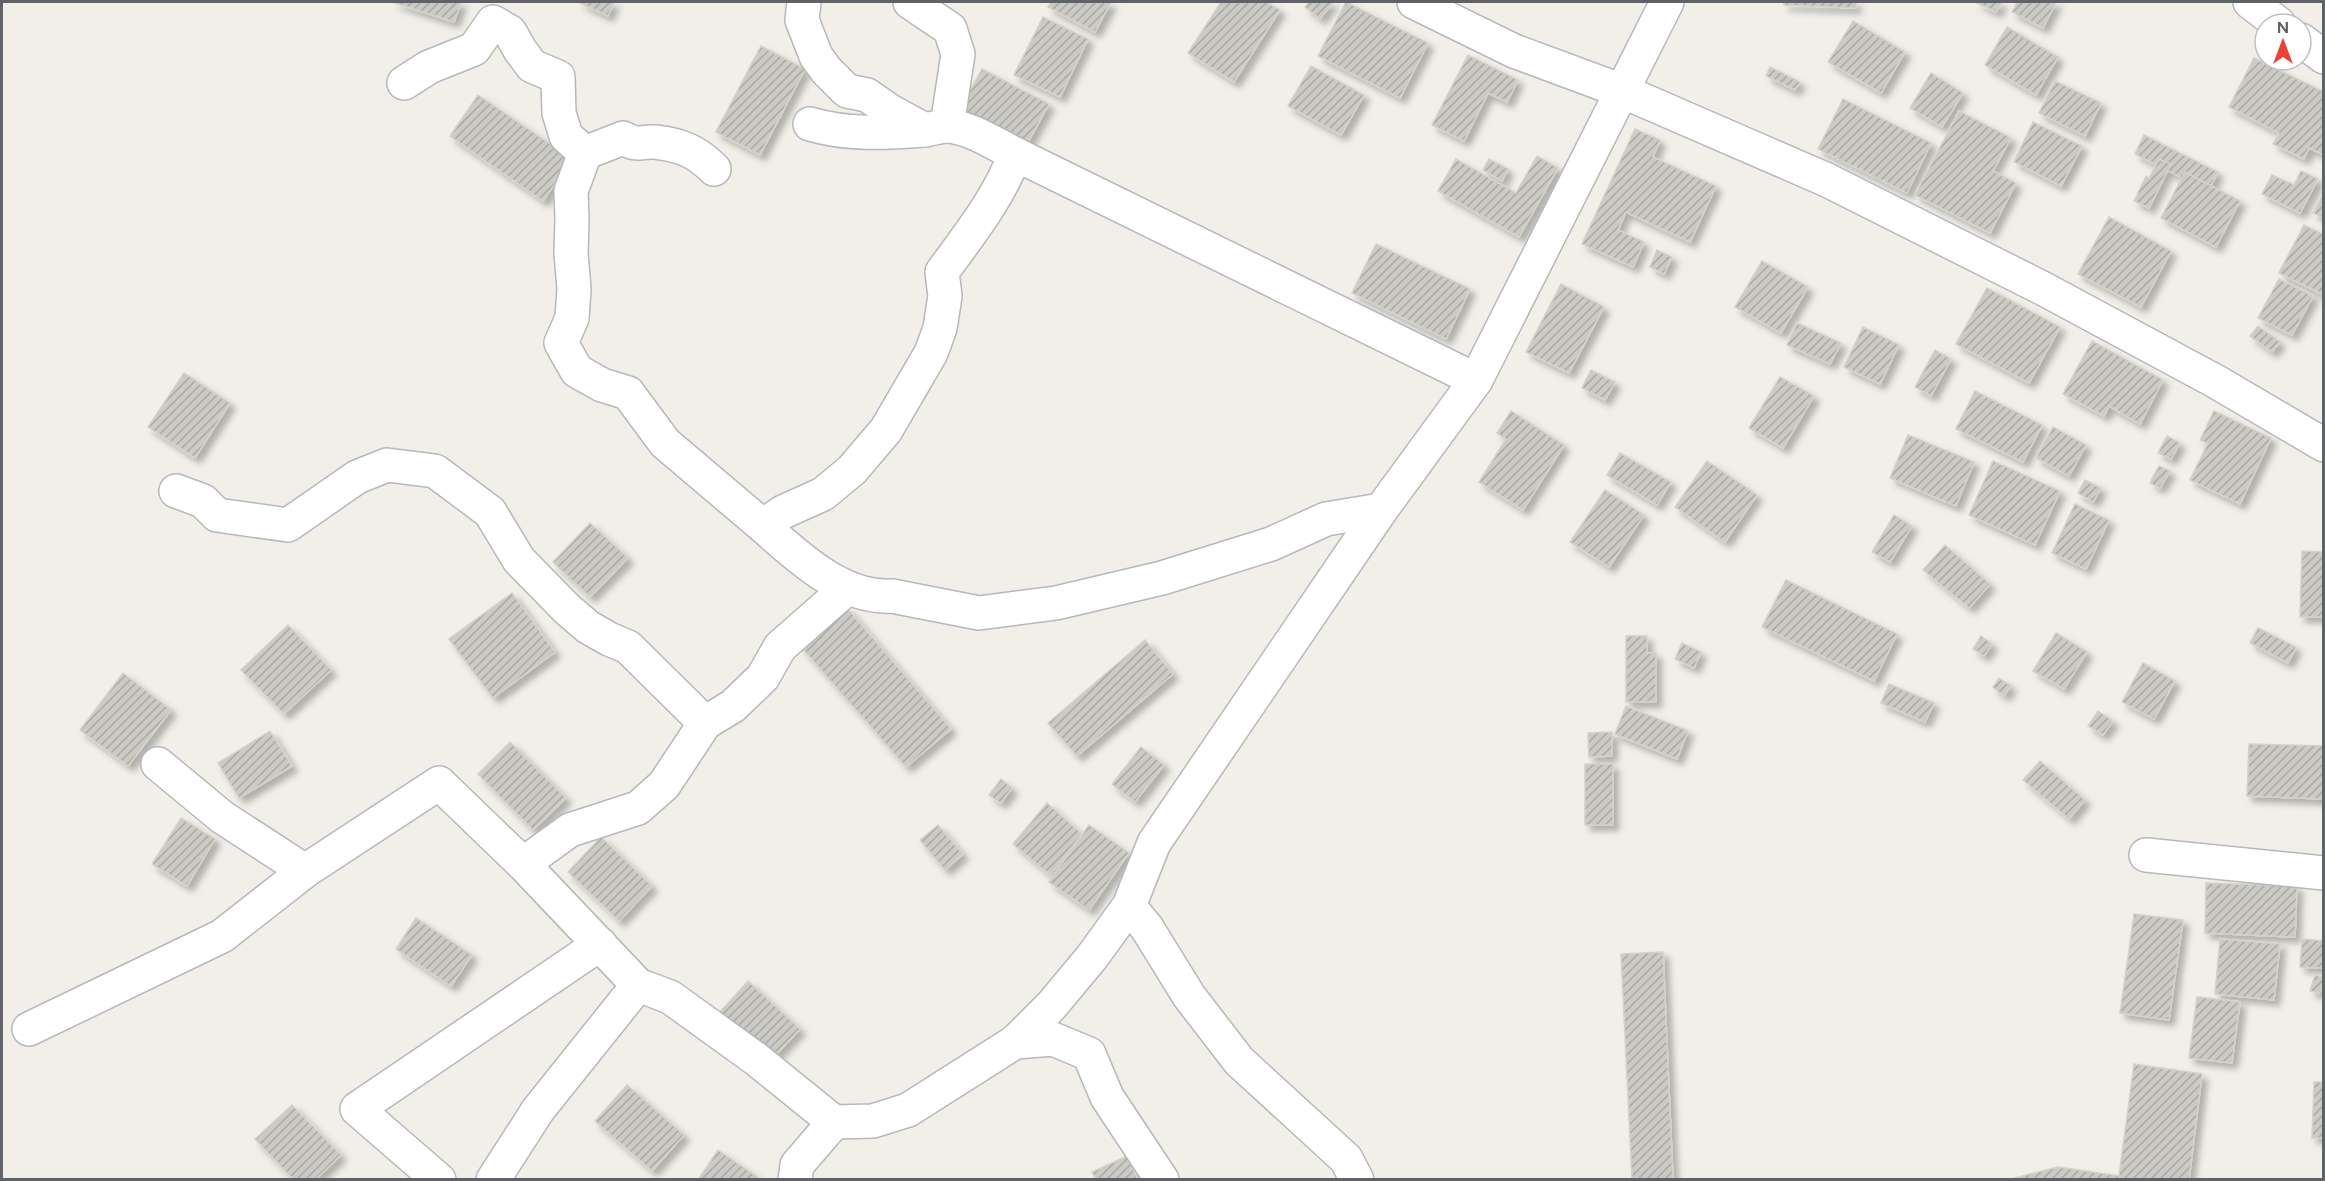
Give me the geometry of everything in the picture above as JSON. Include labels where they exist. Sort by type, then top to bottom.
[{"type":"street","points":[[804,2],[802,20],[816,56],[847,91],[867,94],[890,111],[936,128]]},
{"type":"street","points":[[910,2],[950,28],[958,54],[936,128]]},
{"type":"street","points":[[1414,2],[1514,51],[1622,91],[1827,180],[2044,289],[2215,381],[2324,446]]},
{"type":"street","points":[[29,1029],[222,936],[305,871],[439,783],[523,864],[638,985],[670,997],[756,1059],[834,1122],[873,1121],[908,1110],[1015,1042],[1052,1005],[1092,957],[1129,906],[1154,843],[1381,510],[1476,380],[1667,2]]},
{"type":"street","points":[[2250,2],[2263,12]]},
{"type":"street","points":[[404,83],[429,67],[474,49],[493,22],[510,32],[532,66],[558,77],[559,113],[566,136],[585,153]]},
{"type":"street","points":[[810,124],[832,131],[936,128],[969,132],[1476,380]]},
{"type":"street","points":[[714,169],[699,154],[675,146],[652,142],[634,144],[623,138],[585,153],[571,191],[573,318],[561,343],[577,371],[602,385],[628,393],[665,443],[797,555],[847,588],[880,597],[892,596],[979,613],[1056,603],[1162,578],[1271,544],[1326,519],[1381,510]]},
{"type":"street","points":[[763,526],[783,512],[823,494],[852,470],[886,430],[931,353],[940,328],[945,296],[942,272],[974,231],[1008,175],[1015,154]]},
{"type":"street","points":[[176,491],[203,501],[217,515],[288,525],[357,477],[387,465],[435,471],[489,512],[519,560],[567,609],[588,627],[628,647],[705,723]]},
{"type":"street","points":[[523,864],[570,830],[638,808],[664,785],[705,723],[733,706],[763,677],[780,647],[847,588]]},
{"type":"street","points":[[158,764],[222,817],[305,871]]},
{"type":"street","points":[[2146,855],[2324,873]]},
{"type":"street","points":[[1129,906],[1147,928],[1190,996],[1239,1061],[1346,1160],[1357,1179]]},
{"type":"street","points":[[439,1179],[357,1109],[600,944]]},
{"type":"street","points":[[493,1179],[538,1110],[638,985]]},
{"type":"street","points":[[1015,1042],[1053,1039],[1089,1054],[1107,1097],[1162,1179]]},
{"type":"street","points":[[795,1179],[797,1165],[834,1122]]},
{"type":"building","points":[[392,2],[461,2],[454,22]]},
{"type":"building","points":[[578,2],[614,2],[608,16]]},
{"type":"building","points":[[1051,2],[1111,2],[1095,32],[1048,7]]},
{"type":"building","points":[[1221,2],[1266,2],[1280,10],[1234,82],[1188,53]]},
{"type":"building","points":[[1309,2],[1333,2],[1320,19],[1305,7]]},
{"type":"building","points":[[1346,2],[1428,43],[1400,98],[1318,56]]},
{"type":"building","points":[[1784,2],[1856,2],[1856,8],[1784,5]]},
{"type":"building","points":[[1975,2],[2002,2],[1996,12]]},
{"type":"building","points":[[2017,2],[2056,2],[2043,28],[2012,12]]},
{"type":"building","points":[[1043,17],[1088,39],[1060,97],[1014,75]]},
{"type":"building","points":[[1853,21],[1905,52],[1881,93],[1828,62]]},
{"type":"building","points":[[2007,27],[2058,57],[2036,95],[1985,65]]},
{"type":"building","points":[[761,46],[805,69],[760,155],[716,132]]},
{"type":"building","points":[[1468,55],[1518,80],[1507,102],[1488,93],[1464,141],[1432,125]]},
{"type":"building","points":[[2253,60],[2253,72],[2283,72],[2324,92],[2324,155],[2309,148],[2304,159],[2273,144],[2279,133],[2229,107]]},
{"type":"building","points":[[1311,66],[1364,95],[1341,135],[1288,106]]},
{"type":"building","points":[[1770,67],[1800,82],[1795,90],[1766,76]]},
{"type":"building","points":[[982,69],[1049,104],[1027,144],[960,109]]},
{"type":"building","points":[[1931,73],[1963,93],[1942,127],[1910,108]]},
{"type":"building","points":[[2055,81],[2101,103],[2085,136],[2039,113]]},
{"type":"building","points":[[478,95],[572,159],[543,201],[450,136]]},
{"type":"building","points":[[1843,99],[1931,143],[1907,193],[1818,149]]},
{"type":"building","points":[[1959,111],[2011,138],[1993,171],[2016,183],[1990,233],[1915,195]]},
{"type":"building","points":[[2033,122],[2082,146],[2061,186],[2014,162]]},
{"type":"building","points":[[1635,129],[1660,140],[1653,157],[1716,186],[1690,242],[1626,212],[1618,230],[1644,242],[1633,267],[1582,244]]},
{"type":"building","points":[[2144,135],[2218,172],[2208,191],[2135,154]]},
{"type":"building","points":[[1537,156],[1558,168],[1519,237],[1438,191],[1456,159],[1516,193]]},
{"type":"building","points":[[1489,159],[1508,169],[1502,181],[1483,170]]},
{"type":"building","points":[[2159,159],[2171,164],[2149,208],[2134,201],[2146,176],[2149,178]]},
{"type":"building","points":[[2301,171],[2318,179],[2300,213],[2262,194],[2272,175],[2294,185]]},
{"type":"building","points":[[2185,172],[2240,201],[2216,247],[2161,218]]},
{"type":"building","points":[[2324,193],[2324,218],[2313,213]]},
{"type":"building","points":[[2109,217],[2171,251],[2141,307],[2078,274]]},
{"type":"building","points":[[2304,225],[2324,235],[2324,295],[2279,273]]},
{"type":"building","points":[[1376,244],[1470,289],[1446,339],[1352,293]]},
{"type":"building","points":[[1657,250],[1672,257],[1664,274],[1650,267]]},
{"type":"building","points":[[1762,261],[1808,287],[1781,333],[1735,307]]},
{"type":"building","points":[[2279,279],[2313,296],[2292,335],[2258,318]]},
{"type":"building","points":[[1561,284],[1604,307],[1569,373],[1526,352]]},
{"type":"building","points":[[1987,288],[2060,327],[2029,383],[1956,344]]},
{"type":"building","points":[[1797,323],[1841,343],[1830,364],[1787,345]]},
{"type":"building","points":[[2258,326],[2280,342],[2272,352],[2250,336]]},
{"type":"building","points":[[1863,327],[1899,345],[1880,384],[1844,367]]},
{"type":"building","points":[[2092,341],[2163,380],[2140,424],[2109,406],[2104,416],[2063,394]]},
{"type":"building","points":[[1935,350],[1951,359],[1931,396],[1915,387]]},
{"type":"building","points":[[1591,370],[1615,382],[1605,400],[1582,388]]},
{"type":"building","points":[[184,373],[230,403],[195,458],[148,427]]},
{"type":"building","points":[[1780,377],[1814,396],[1783,448],[1749,428]]},
{"type":"building","points":[[1975,391],[2042,425],[2023,462],[1956,429]]},
{"type":"building","points":[[1511,411],[1564,445],[1523,510],[1479,482],[1506,439],[1497,433]]},
{"type":"building","points":[[2214,411],[2271,438],[2240,504],[2190,480],[2208,443],[2200,440]]},
{"type":"building","points":[[2053,427],[2086,445],[2069,476],[2036,458]]},
{"type":"building","points":[[1908,435],[1974,462],[1956,506],[1890,478]]},
{"type":"building","points":[[2167,436],[2180,443],[2171,459],[2158,453]]},
{"type":"building","points":[[1620,453],[1671,482],[1657,505],[1607,475]]},
{"type":"building","points":[[1707,461],[1757,495],[1725,542],[1675,507]]},
{"type":"building","points":[[1993,461],[2060,491],[2035,545],[1969,515]]},
{"type":"building","points":[[2159,466],[2170,471],[2160,488],[2150,483]]},
{"type":"building","points":[[2085,480],[2101,488],[2093,502],[2078,493]]},
{"type":"building","points":[[1605,490],[1644,515],[1609,567],[1570,542]]},
{"type":"building","points":[[2075,504],[2109,520],[2086,569],[2052,553]]},
{"type":"building","points":[[1894,515],[1912,526],[1890,562],[1872,552]]},
{"type":"building","points":[[590,523],[628,558],[590,597],[553,562]]},
{"type":"building","points":[[1945,545],[1990,584],[1969,608],[1923,570]]},
{"type":"building","points":[[2302,551],[2324,552],[2324,617],[2300,617]]},
{"type":"building","points":[[1786,580],[1897,634],[1874,681],[1762,627]]},
{"type":"building","points":[[512,593],[555,652],[493,698],[449,639]]},
{"type":"building","points":[[847,608],[951,729],[906,767],[801,647]]},
{"type":"building","points":[[288,625],[331,670],[284,714],[241,670]]},
{"type":"building","points":[[2258,628],[2296,647],[2288,663],[2250,643]]},
{"type":"building","points":[[2056,633],[2087,652],[2064,689],[2033,671]]},
{"type":"building","points":[[1626,636],[1647,636],[1647,653],[1656,653],[1656,702],[1626,702]]},
{"type":"building","points":[[1981,636],[1992,644],[1984,656],[1973,649]]},
{"type":"building","points":[[1145,640],[1173,674],[1077,756],[1048,723]]},
{"type":"building","points":[[1682,643],[1701,652],[1694,668],[1675,659]]},
{"type":"building","points":[[2143,663],[2175,681],[2154,719],[2122,702]]},
{"type":"building","points":[[123,673],[171,710],[128,766],[80,730]]},
{"type":"building","points":[[1999,678],[2011,686],[2004,696],[1993,687]]},
{"type":"building","points":[[1889,684],[1934,703],[1925,722],[1881,703]]},
{"type":"building","points":[[1626,706],[1688,731],[1677,759],[1615,734]]},
{"type":"building","points":[[2098,711],[2113,721],[2103,735],[2088,726]]},
{"type":"building","points":[[270,731],[292,766],[239,798],[218,763]]},
{"type":"building","points":[[1612,732],[1612,756],[1589,757],[1588,733]]},
{"type":"building","points":[[510,742],[566,798],[533,830],[478,774]]},
{"type":"building","points":[[2249,744],[2324,746],[2324,799],[2247,796]]},
{"type":"building","points":[[1141,747],[1164,765],[1135,802],[1112,784]]},
{"type":"building","points":[[2040,761],[2085,800],[2069,819],[2023,780]]},
{"type":"building","points":[[1585,764],[1613,764],[1613,825],[1585,825]]},
{"type":"building","points":[[1001,779],[1012,788],[1001,803],[989,795]]},
{"type":"building","points":[[1047,803],[1082,834],[1050,875],[1013,844]]},
{"type":"building","points":[[181,818],[215,839],[187,886],[152,864]]},
{"type":"building","points":[[938,825],[963,854],[945,870],[920,840]]},
{"type":"building","points":[[1089,825],[1129,853],[1089,910],[1049,882]]},
{"type":"building","points":[[601,837],[652,886],[619,921],[568,872]]},
{"type":"building","points":[[2206,883],[2297,886],[2295,937],[2205,933]]},
{"type":"building","points":[[2134,914],[2183,920],[2169,1020],[2120,1013]]},
{"type":"building","points":[[416,918],[472,955],[451,986],[396,949]]},
{"type":"building","points":[[2220,939],[2280,944],[2274,1000],[2215,994]]},
{"type":"building","points":[[2302,939],[2324,941],[2323,968],[2300,967]]},
{"type":"building","points":[[1663,952],[1673,1180],[1632,1180],[1621,954]]},
{"type":"building","points":[[2315,975],[2324,978],[2320,993],[2310,991]]},
{"type":"building","points":[[748,981],[800,1029],[772,1059],[720,1012]]},
{"type":"building","points":[[2197,997],[2240,1002],[2232,1063],[2189,1058]]},
{"type":"building","points":[[2134,1064],[2202,1074],[2189,1180],[2007,1180],[2058,1167],[2119,1176]]},
{"type":"building","points":[[2314,1082],[2324,1082],[2324,1138],[2312,1138]]},
{"type":"building","points":[[627,1085],[684,1135],[652,1171],[595,1121]]},
{"type":"building","points":[[292,1105],[341,1155],[315,1180],[294,1180],[255,1139]]},
{"type":"building","points":[[718,1150],[760,1179],[698,1180]]},
{"type":"building","points":[[1127,1156],[1138,1180],[1096,1180],[1092,1172]]}]
